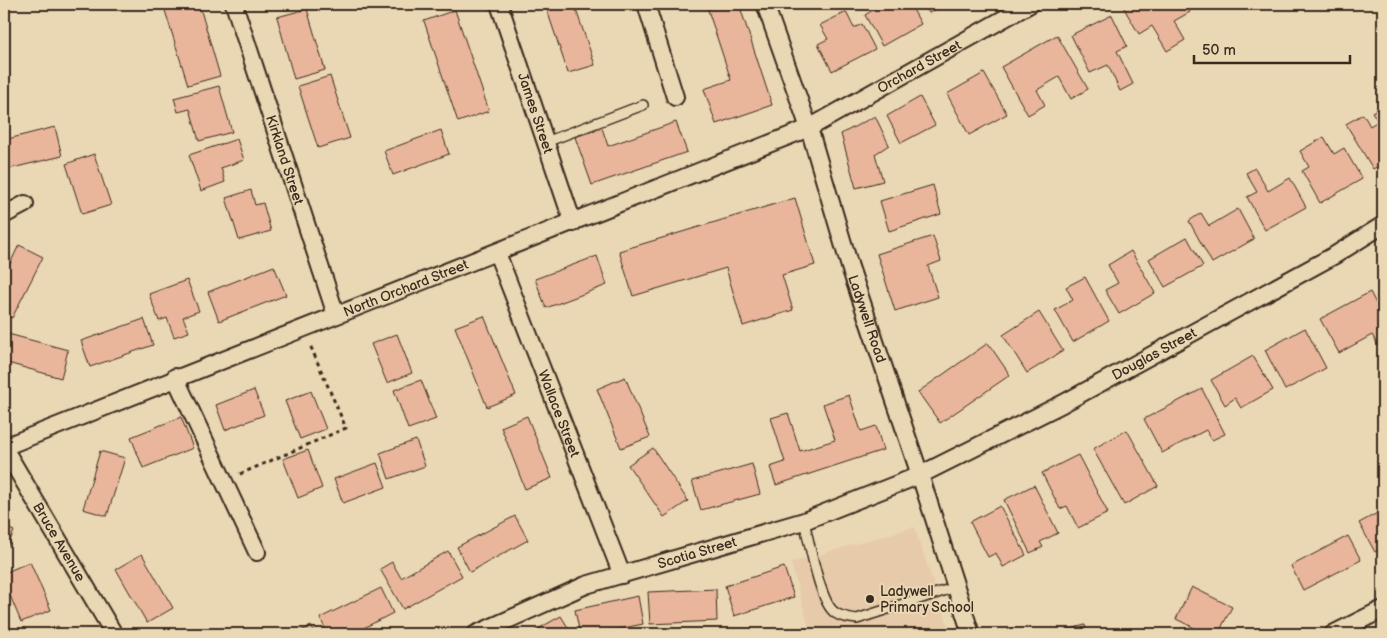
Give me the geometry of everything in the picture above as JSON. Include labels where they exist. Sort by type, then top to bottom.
[{"type":"street","name":"Kirkland Street","points":[[234,4],[336,315]]},
{"type":"street","name":"James Street","points":[[500,4],[573,223]]},
{"type":"street","points":[[646,4],[675,97]]},
{"type":"street","name":"Ladywell Road","points":[[765,4],[809,128],[850,267],[971,634]]},
{"type":"street","name":"Orchard Street","points":[[809,128],[1030,4]]},
{"type":"street","name":"North Orchard Street","points":[[4,448],[175,377],[497,253],[809,128]]},
{"type":"street","points":[[4,215],[25,204]]},
{"type":"street","name":"Douglas Street","points":[[920,475],[1062,404],[1335,254],[1383,225]]},
{"type":"street","name":"Wallace Street","points":[[497,253],[622,575]]},
{"type":"street","points":[[175,377],[257,552]]},
{"type":"street","name":"Bruce Avenue","points":[[4,448],[114,634]]},
{"type":"street","name":"Scotia Street","points":[[476,634],[586,585],[804,521],[920,475]]},
{"type":"street","points":[[1333,634],[1383,608]]},
{"type":"lane","points":[[546,142],[643,105]]},
{"type":"lane","points":[[804,521],[821,587],[832,610],[845,618],[857,619],[956,587]]},
{"type":"path","points":[[223,480],[346,428],[302,328]]},
{"type":"shaded area","name":"Ladywell Primary School","points":[[914,527],[951,634],[811,634],[791,563]]},
{"type":"building","points":[[163,4],[199,4],[220,76],[188,85]]},
{"type":"building","points":[[545,4],[574,4],[595,65],[568,73]]},
{"type":"building","points":[[706,4],[739,4],[772,105],[716,124],[704,89],[731,80]]},
{"type":"building","points":[[882,4],[910,4],[921,24],[882,46],[865,15]]},
{"type":"building","points":[[923,4],[946,4],[929,13]]},
{"type":"building","points":[[1185,4],[1190,12],[1174,21],[1185,40],[1167,51],[1152,26],[1139,34],[1122,5]]},
{"type":"building","points":[[1211,4],[1225,4],[1215,10]]},
{"type":"building","points":[[307,9],[325,70],[294,79],[277,17]]},
{"type":"building","points":[[455,10],[489,111],[458,122],[424,21]]},
{"type":"building","points":[[846,12],[854,28],[862,24],[875,49],[832,71],[818,44],[828,39],[820,25]]},
{"type":"building","points":[[1112,15],[1127,46],[1117,51],[1133,84],[1120,91],[1108,65],[1090,73],[1071,35]]},
{"type":"building","points":[[1057,35],[1088,89],[1071,99],[1059,77],[1037,90],[1045,105],[1028,115],[1001,67]]},
{"type":"building","points":[[984,73],[1007,114],[969,135],[947,94]]},
{"type":"building","points":[[330,76],[350,138],[318,148],[298,86]]},
{"type":"building","points":[[219,86],[232,132],[199,141],[190,109],[178,112],[174,98]]},
{"type":"building","points":[[920,97],[935,125],[901,143],[887,116]]},
{"type":"building","points":[[1383,106],[1383,163],[1373,169],[1346,124],[1363,114],[1370,126],[1378,121],[1372,112]]},
{"type":"building","points":[[875,116],[889,145],[875,154],[883,181],[856,188],[841,134]]},
{"type":"building","points":[[676,122],[687,152],[592,185],[575,137],[602,128],[608,146]]},
{"type":"building","points":[[55,127],[62,156],[4,170],[4,140]]},
{"type":"building","points":[[441,130],[449,154],[393,175],[384,151]]},
{"type":"building","points":[[1324,137],[1334,154],[1344,148],[1362,179],[1320,203],[1302,171],[1309,167],[1300,151]]},
{"type":"building","points":[[237,139],[244,160],[221,168],[225,182],[201,191],[189,155]]},
{"type":"building","points":[[94,154],[111,205],[82,214],[66,164]]},
{"type":"building","points":[[1255,168],[1268,191],[1290,178],[1306,207],[1265,230],[1247,197],[1257,192],[1246,173]]},
{"type":"building","points":[[933,185],[941,214],[889,231],[880,201]]},
{"type":"building","points":[[251,190],[255,205],[263,203],[271,231],[239,240],[226,198]]},
{"type":"building","points":[[795,198],[815,265],[782,275],[793,310],[743,326],[726,268],[633,296],[619,251]]},
{"type":"building","points":[[1238,209],[1254,239],[1212,263],[1189,221],[1201,213],[1209,226]]},
{"type":"building","points":[[933,236],[941,261],[928,266],[938,297],[895,311],[877,254]]},
{"type":"building","points":[[1187,237],[1203,266],[1165,287],[1149,259]]},
{"type":"building","points":[[19,245],[43,257],[12,318],[4,314],[4,276]]},
{"type":"building","points":[[1131,251],[1155,293],[1119,314],[1105,290],[1118,283],[1108,265]]},
{"type":"building","points":[[597,256],[607,285],[546,308],[535,279]]},
{"type":"building","points":[[274,266],[286,295],[219,321],[208,292]]},
{"type":"building","points":[[1085,277],[1109,321],[1073,342],[1055,310],[1073,300],[1066,287]]},
{"type":"building","points":[[187,280],[199,311],[183,317],[189,332],[174,337],[167,318],[159,321],[149,294]]},
{"type":"building","points":[[1370,292],[1383,317],[1383,347],[1380,348],[1372,335],[1339,353],[1320,319]]},
{"type":"building","points":[[1039,312],[1063,351],[1027,373],[1003,335]]},
{"type":"building","points":[[484,316],[516,395],[487,407],[455,327]]},
{"type":"building","points":[[144,319],[153,345],[90,367],[81,341]]},
{"type":"building","points":[[1305,328],[1326,368],[1285,390],[1265,350]]},
{"type":"building","points":[[8,334],[68,350],[61,378],[4,362]]},
{"type":"building","points":[[397,334],[412,373],[387,383],[371,344]]},
{"type":"building","points":[[988,343],[1010,375],[940,423],[918,392]]},
{"type":"building","points":[[1253,356],[1273,390],[1241,408],[1235,398],[1225,405],[1211,380]]},
{"type":"building","points":[[625,377],[650,437],[621,448],[597,389]]},
{"type":"building","points":[[421,380],[436,419],[408,429],[394,390]]},
{"type":"building","points":[[1202,389],[1225,434],[1212,440],[1206,430],[1162,453],[1144,419]]},
{"type":"building","points":[[254,390],[264,415],[225,430],[216,405]]},
{"type":"building","points":[[311,391],[326,429],[300,439],[285,401]]},
{"type":"building","points":[[849,395],[861,431],[876,426],[883,450],[776,485],[770,467],[785,462],[771,418],[788,413],[800,451],[835,440],[823,404]]},
{"type":"building","points":[[527,416],[552,478],[525,489],[501,427]]},
{"type":"building","points":[[181,417],[193,448],[143,468],[131,437]]},
{"type":"building","points":[[1127,430],[1158,486],[1124,505],[1093,449]]},
{"type":"building","points":[[416,440],[425,466],[389,479],[380,453]]},
{"type":"building","points":[[653,448],[688,501],[664,517],[628,465]]},
{"type":"building","points":[[308,450],[322,488],[298,498],[283,459]]},
{"type":"building","points":[[100,451],[125,458],[107,516],[83,509]]},
{"type":"building","points":[[1078,455],[1108,513],[1078,528],[1067,506],[1060,509],[1042,473]]},
{"type":"building","points":[[377,463],[386,487],[343,503],[334,479]]},
{"type":"building","points":[[752,464],[760,494],[701,510],[692,481]]},
{"type":"building","points":[[1034,485],[1058,533],[1040,542],[1043,547],[1030,553],[1004,500]]},
{"type":"building","points":[[1000,506],[1026,555],[1003,567],[996,553],[988,557],[970,522]]},
{"type":"building","points":[[1383,510],[1383,548],[1375,552],[1359,523]]},
{"type":"building","points":[[515,516],[528,540],[470,572],[457,547]]},
{"type":"building","points":[[4,526],[14,531],[4,555]]},
{"type":"building","points":[[1348,536],[1361,560],[1303,590],[1291,566]]},
{"type":"building","points":[[448,551],[462,576],[403,609],[380,569],[392,562],[401,578]]},
{"type":"building","points":[[142,554],[173,608],[147,623],[116,569]]},
{"type":"building","points":[[30,562],[51,610],[21,622],[4,581],[4,573]]},
{"type":"building","points":[[784,567],[794,597],[734,616],[725,586]]},
{"type":"building","points":[[1192,587],[1232,607],[1218,634],[1207,634],[1176,619]]},
{"type":"building","points":[[381,588],[393,613],[352,634],[328,634],[320,618]]},
{"type":"building","points":[[716,589],[717,621],[650,624],[648,592]]},
{"type":"building","points":[[638,596],[643,624],[595,634],[580,634],[575,610]]},
{"type":"building","points":[[561,616],[572,634],[529,634]]},
{"type":"building","points":[[1085,625],[1087,634],[1051,634]]},
{"type":"building","points":[[58,626],[62,634],[39,634]]},
{"type":"building","points":[[311,626],[316,634],[295,634]]},
{"type":"place","name":"Ladywell Primary School","points":[[870,599]]}]
